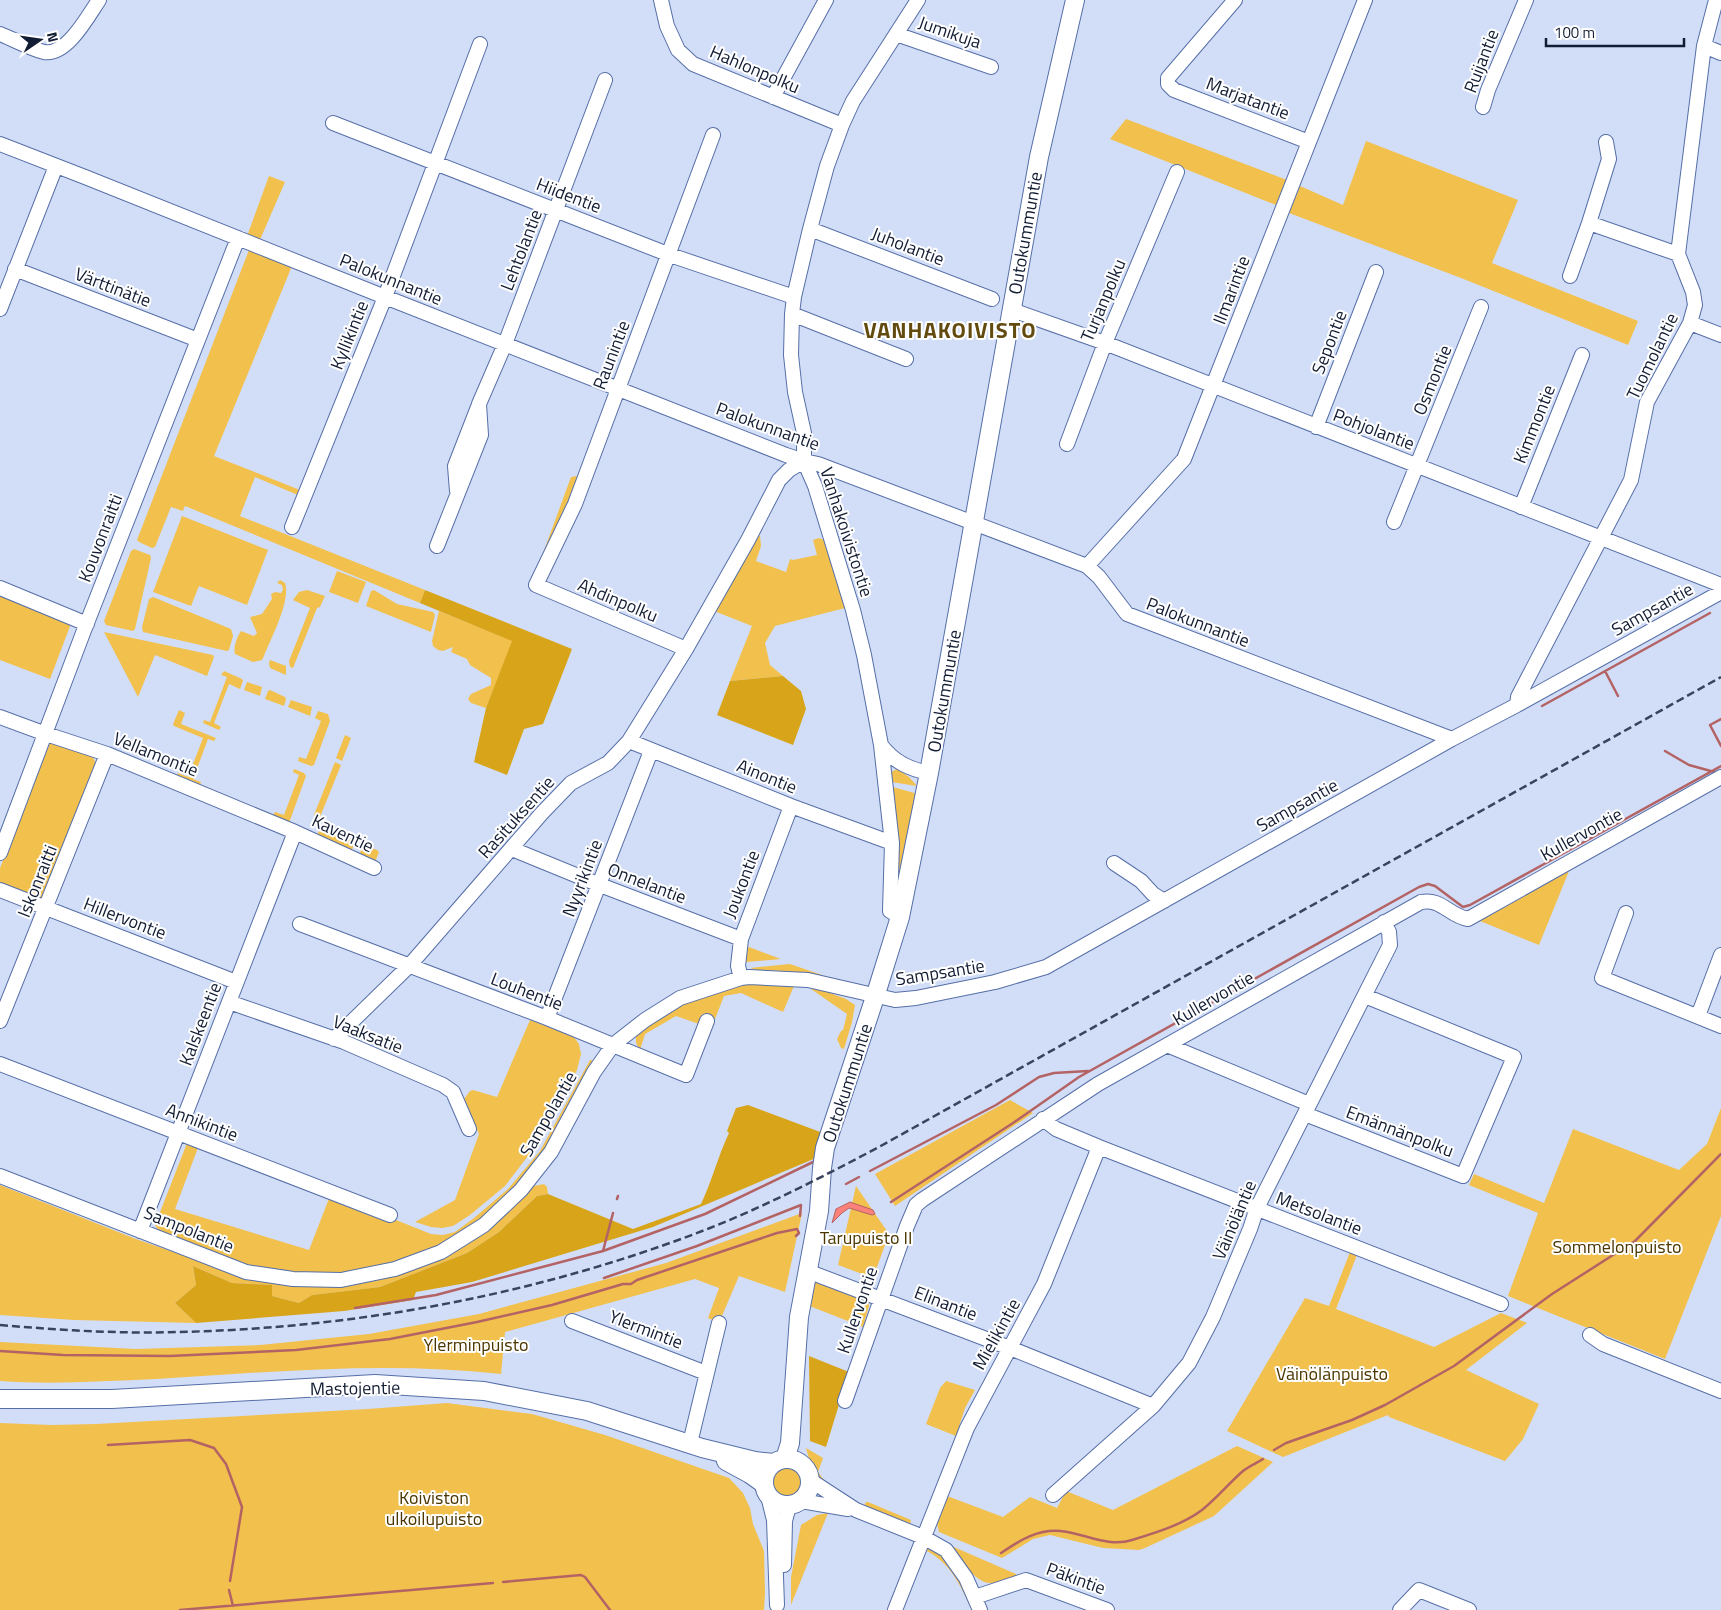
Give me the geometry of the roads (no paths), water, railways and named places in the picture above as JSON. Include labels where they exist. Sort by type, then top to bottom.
[{"type":"main road","name":"Outokummuntie","points":[[780,1461],[790,1443],[798,1317],[819,1211],[825,1148],[900,917],[929,773],[975,522],[1039,156],[1075,0]]},
{"type":"main road","name":"Outokummuntie","points":[[795,1375],[801,1444],[808,1475]]},
{"type":"main road","name":"Mastojentie","points":[[0,1399],[112,1399],[375,1384],[484,1391],[587,1411],[755,1461],[780,1461]]},
{"type":"main road","name":"Mastojentie","points":[[696,1445],[750,1474],[766,1490]]},
{"type":"main road","points":[[780,1461],[797,1461],[808,1475],[808,1492],[795,1503],[777,1503],[766,1490],[766,1472],[780,1461]]},
{"type":"street","points":[[0,34],[45,52],[58,50],[72,39],[99,0]]},
{"type":"street","name":"Hahlonpolku","points":[[661,0],[667,26],[678,50],[693,64],[842,125]]},
{"type":"street","points":[[773,97],[826,0]]},
{"type":"street","name":"Vanhakoivistontie","points":[[900,917],[890,910],[892,844],[881,745],[864,656],[853,610],[815,486],[804,461],[804,433],[795,392],[791,355],[794,298],[827,166],[853,101],[918,0]]},
{"type":"street","name":"Marjatantie","points":[[1235,0],[1168,78],[1168,84],[1174,90],[1309,142]]},
{"type":"street","name":"Ilmarintie","points":[[1087,566],[1184,459],[1365,0]]},
{"type":"street","name":"Ruijantie","points":[[1483,107],[1488,90],[1526,0]]},
{"type":"street","name":"Tuomolantie","points":[[1518,706],[1518,697],[1631,480],[1647,402],[1690,323],[1695,306],[1678,254],[1704,46],[1716,0]]},
{"type":"street","name":"Jumikuja","points":[[896,34],[991,67]]},
{"type":"street","name":"Kyllikintie","points":[[292,527],[385,298],[480,44]]},
{"type":"street","points":[[1704,46],[1721,53]]},
{"type":"street","name":"Lehtolantie","points":[[437,546],[481,435],[479,404],[505,344],[604,80]]},
{"type":"street","name":"Hiidentie","points":[[333,123],[670,255],[794,298]]},
{"type":"street","name":"Raunintie","points":[[536,585],[574,504],[670,255],[713,135]]},
{"type":"street","points":[[1570,276],[1609,159],[1606,142]]},
{"type":"street","name":"Palokunnantie","points":[[0,144],[618,389],[804,461],[818,464],[975,522],[1087,566],[1099,577],[1127,614],[1452,739]]},
{"type":"street","points":[[0,309],[56,166]]},
{"type":"street","name":"Turjanpolku","points":[[1067,444],[1105,343],[1177,172]]},
{"type":"street","points":[[1589,223],[1678,254]]},
{"type":"street","name":"Juholantie","points":[[810,229],[992,299]]},
{"type":"street","name":"Kouvonraitti","points":[[0,852],[238,238]]},
{"type":"street","name":"Värttinätie","points":[[16,269],[198,340]]},
{"type":"street","name":"Sepontie","points":[[1316,427],[1376,272]]},
{"type":"street","name":"Osmontie","points":[[1394,522],[1481,308]]},
{"type":"street","name":"Pohjolantie","points":[[1012,310],[1105,343],[1721,585]]},
{"type":"street","points":[[792,314],[906,359]]},
{"type":"street","points":[[1690,323],[1721,335]]},
{"type":"street","name":"Kimmontie","points":[[1521,507],[1582,355]]},
{"type":"street","name":"Rasituksentie","points":[[334,1039],[409,966],[571,782],[608,763],[630,742],[748,540],[779,480],[789,470],[804,461]]},
{"type":"street","name":"Ahdinpolku","points":[[536,585],[686,649]]},
{"type":"street","points":[[0,588],[87,624]]},
{"type":"street","name":"Sampsantie","points":[[875,996],[895,1000],[916,998],[995,982],[1046,967],[1452,739],[1518,706],[1721,592]]},
{"type":"street","name":"Vellamontie","points":[[0,717],[107,754],[295,832]]},
{"type":"street","name":"Ainontie","points":[[630,742],[892,844]]},
{"type":"street","points":[[881,745],[888,755],[898,762],[912,770],[929,773]]},
{"type":"street","name":"Nyyrikintie","points":[[547,1018],[652,751]]},
{"type":"street","name":"Iskonraitti","points":[[0,1021],[107,754]]},
{"type":"street","name":"Kullervontie","points":[[845,1401],[907,1226],[916,1205],[922,1200],[1098,1084],[1420,902],[1430,901],[1440,904],[1460,918],[1468,919],[1721,777]]},
{"type":"street","name":"Joukontie","points":[[740,978],[738,966],[741,939],[791,806]]},
{"type":"street","name":"Kaventie","points":[[295,832],[374,868]]},
{"type":"street","name":"Kalskeentie","points":[[140,1230],[295,832]]},
{"type":"street","name":"Onnelantie","points":[[512,849],[741,939]]},
{"type":"street","points":[[1114,863],[1140,881],[1164,902]]},
{"type":"street","name":"Hillervontie","points":[[0,890],[236,982]]},
{"type":"street","points":[[1626,913],[1602,978],[1721,1026]]},
{"type":"street","name":"Väinöläntie","points":[[1053,1495],[1153,1406],[1188,1363],[1213,1317],[1257,1208],[1390,945],[1389,932],[1384,922]]},
{"type":"street","name":"Louhentie","points":[[300,924],[547,1018],[686,1075],[708,1021]]},
{"type":"street","points":[[1698,1016],[1721,955]]},
{"type":"street","name":"Sampolantie","points":[[0,1176],[246,1272],[292,1279],[341,1280],[395,1269],[441,1252],[484,1225],[522,1190],[551,1152],[594,1072],[613,1045],[645,1020],[680,998],[740,978],[808,980],[875,996]]},
{"type":"street","name":"Emännänpolku","points":[[1307,1109],[1463,1176],[1514,1057],[1365,996]]},
{"type":"street","name":"Vaaksatie","points":[[229,1002],[334,1039],[442,1085],[453,1092],[469,1129]]},
{"type":"street","points":[[1167,1046],[1307,1109]]},
{"type":"street","name":"Annikintie","points":[[0,1064],[390,1215]]},
{"type":"street","name":"Metsolantie","points":[[1043,1119],[1056,1129],[1099,1147],[1501,1304]]},
{"type":"street","name":"Mielikintie","points":[[895,1610],[920,1536],[967,1428],[1044,1284],[1099,1147]]},
{"type":"street","name":"Elinantie","points":[[807,1271],[1010,1348],[1153,1406]]},
{"type":"street","name":"Ylermintie","points":[[572,1321],[706,1373]]},
{"type":"street","points":[[696,1445],[706,1373],[719,1323]]},
{"type":"street","points":[[1590,1335],[1603,1344],[1721,1390]]},
{"type":"street","points":[[808,1475],[856,1510]]},
{"type":"street","points":[[766,1490],[774,1520],[777,1607]]},
{"type":"street","points":[[777,1607],[784,1560],[785,1521],[795,1503],[822,1503],[856,1510],[920,1536],[946,1550],[958,1566],[977,1604]]},
{"type":"street","name":"Päkintie","points":[[977,1604],[1026,1580],[1107,1610]]},
{"type":"street","points":[[1400,1610],[1419,1590],[1469,1610]]},
{"type":"waterway","points":[[1542,706],[1710,613]]},
{"type":"waterway","points":[[1605,671],[1618,696]]},
{"type":"waterway","points":[[1721,719],[1710,725],[1721,746]]},
{"type":"waterway","points":[[1665,751],[1689,765],[1718,773]]},
{"type":"waterway","points":[[891,1202],[1013,1123],[1079,1077],[1419,887],[1428,884],[1435,886],[1463,907],[1470,905],[1721,766]]},
{"type":"waterway","points":[[870,1171],[996,1105],[1039,1077],[1054,1073],[1088,1071]]},
{"type":"waterway","points":[[1274,1450],[1286,1443],[1352,1420],[1385,1405],[1454,1366],[1552,1294],[1635,1241],[1721,1154]]},
{"type":"waterway","points":[[355,1308],[436,1295],[603,1251],[705,1214],[813,1162]]},
{"type":"waterway","points":[[846,1184],[859,1177]]},
{"type":"waterway","points":[[604,1278],[697,1246],[801,1205],[800,1216]]},
{"type":"waterway","points":[[603,1251],[613,1213]]},
{"type":"waterway","points":[[0,1351],[63,1355],[170,1356],[296,1350],[390,1339],[552,1305],[623,1284],[631,1284],[637,1280],[777,1233],[797,1229],[799,1233],[796,1236]]},
{"type":"waterway","points":[[108,1445],[190,1440],[214,1448],[226,1464],[242,1507],[230,1581]]},
{"type":"waterway","points":[[1001,1553],[1030,1536],[1049,1531],[1070,1532],[1111,1542],[1132,1540],[1159,1531],[1186,1520],[1202,1510],[1243,1471],[1263,1459]]},
{"type":"waterway","points":[[503,1582],[581,1575],[585,1577],[610,1610]]},
{"type":"waterway","points":[[180,1610],[493,1583]]},
{"type":"waterway","points":[[229,1590],[233,1606]]},
{"type":"railway","points":[[0,1325],[89,1331],[178,1332],[246,1329],[381,1315],[515,1289],[581,1272],[710,1228],[774,1200],[879,1147],[1721,677]]},
{"type":"district","name":"VANHAKOIVISTO","points":[[950,330]]},
{"type":"park label","name":"Tarupuisto II","points":[[866,1237]]},
{"type":"park label","name":"Sommelonpuisto","points":[[1617,1246]]},
{"type":"park label","name":"Ylerminpuisto","points":[[476,1344]]},
{"type":"park label","name":"Väinölänpuisto","points":[[1332,1373]]},
{"type":"park label","name":"Koiviston ulkoilupuisto","points":[[434,1507]]}]
